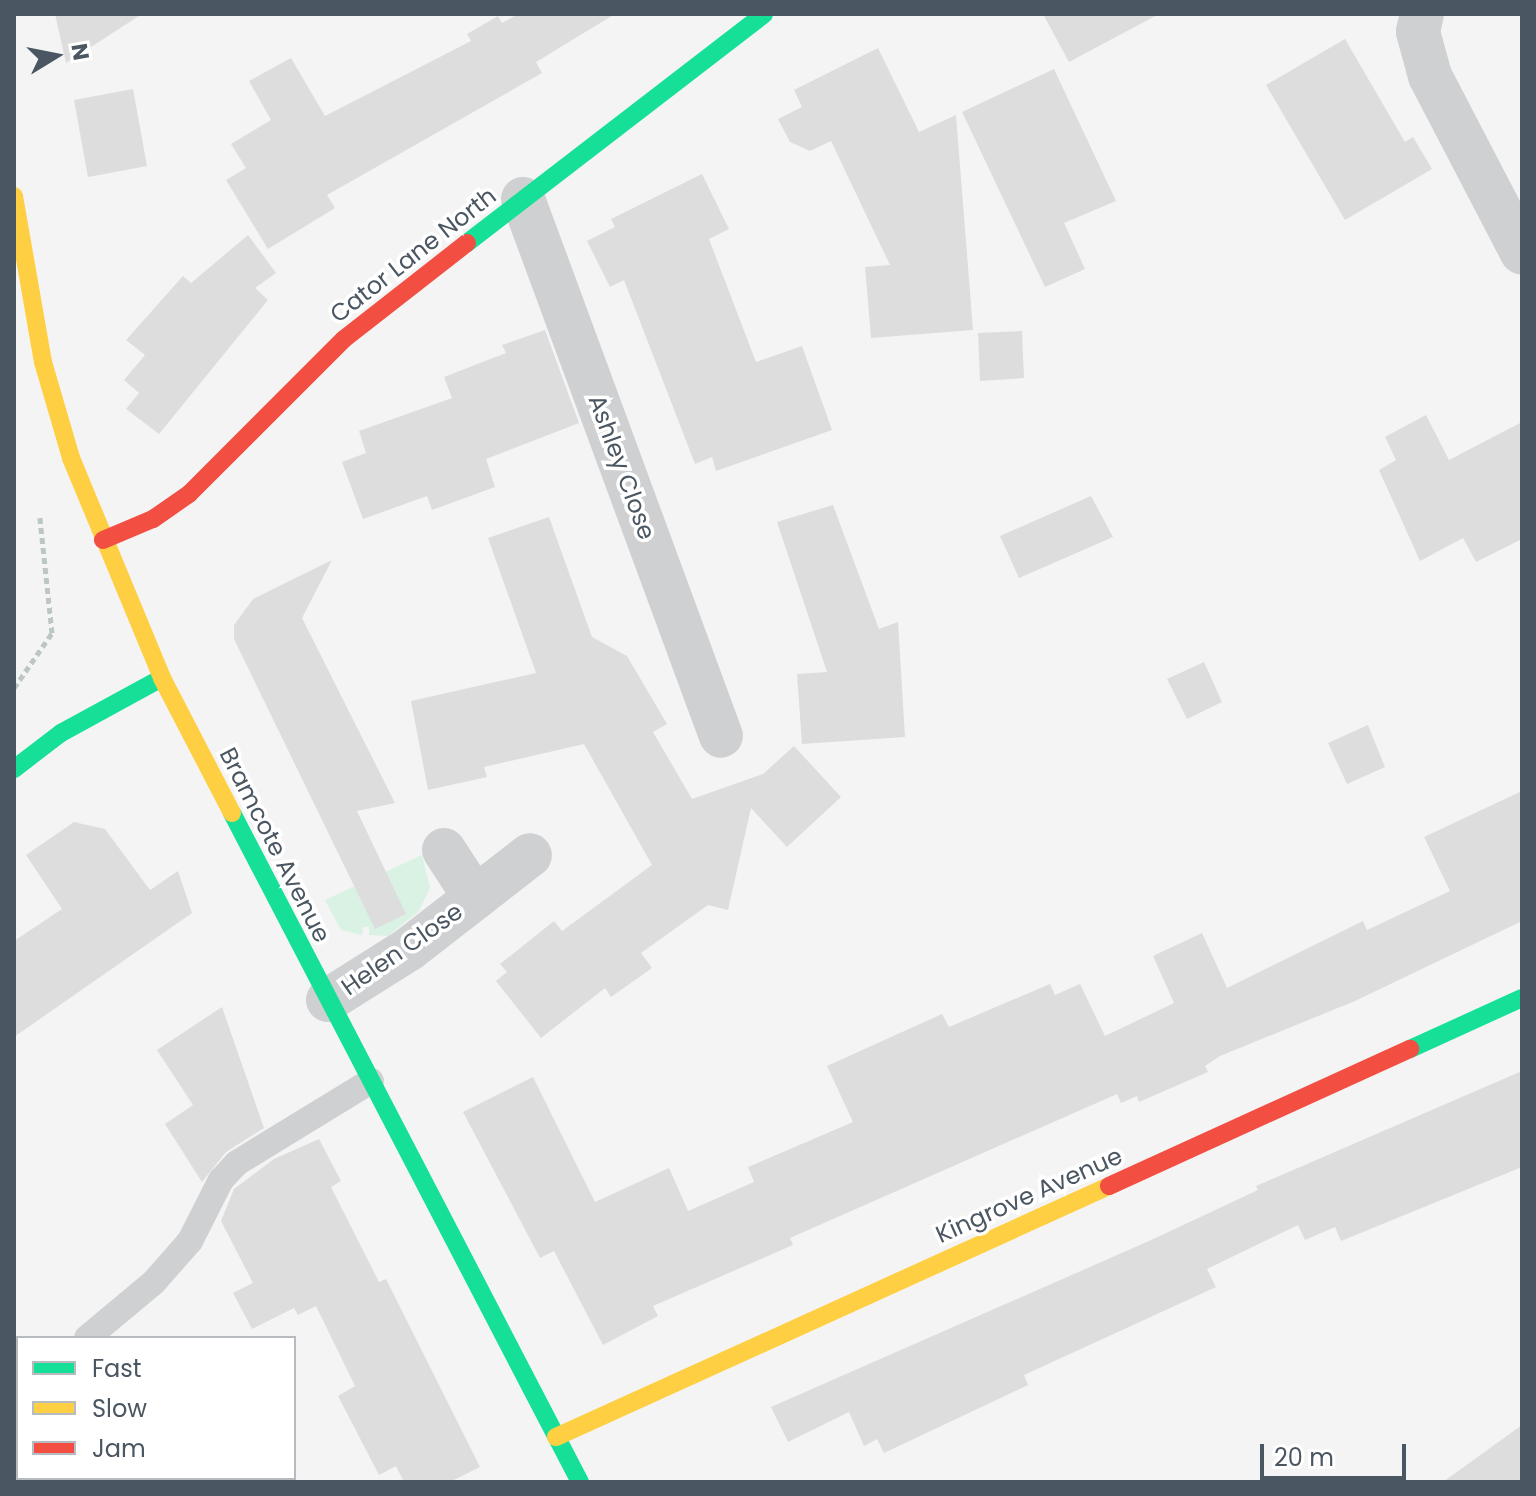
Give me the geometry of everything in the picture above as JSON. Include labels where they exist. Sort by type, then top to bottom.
[{"type":"street","name":"Cator Lane North","points":[[103,540],[153,519],[189,494],[344,339],[764,14]]},
{"type":"street","points":[[1422,14],[1418,32],[1430,76],[1522,253]]},
{"type":"street","name":"Bramcote Avenue","points":[[14,196],[43,362],[103,540],[162,678],[580,1482]]},
{"type":"street","name":"Ashley Close","points":[[523,199],[721,736]]},
{"type":"street","points":[[14,769],[61,733],[162,678]]},
{"type":"street","name":"Helen Close","points":[[444,850],[475,898]]},
{"type":"street","name":"Helen Close","points":[[328,1000],[409,949],[530,855]]},
{"type":"street","name":"Kingrove Avenue","points":[[556,1437],[1522,998]]},
{"type":"lane","points":[[89,1336],[154,1282],[190,1241],[221,1180],[237,1163],[371,1081]]},
{"type":"path","points":[[14,688],[52,633],[39,506]]},
{"type":"green space","points":[[422,855],[430,888],[419,911],[388,936],[369,935],[369,927],[363,927],[362,935],[341,930],[325,900]]},
{"type":"green space","points":[[16,1472],[16,1480],[217,1482],[14,1482]]},
{"type":"building","points":[[55,14],[142,14],[66,63]]},
{"type":"building","points":[[518,14],[615,14],[536,62],[542,73],[327,195],[335,208],[268,249],[226,180],[246,168],[231,144],[271,120],[249,81],[291,58],[325,116],[471,41],[467,34],[498,16],[502,23]]},
{"type":"building","points":[[1043,14],[1159,14],[1069,62]]},
{"type":"building","points":[[1345,39],[1405,142],[1413,137],[1432,169],[1345,220],[1266,85]]},
{"type":"building","points":[[878,48],[919,132],[956,115],[973,330],[871,338],[865,267],[890,265],[831,141],[810,151],[790,142],[778,119],[802,107],[794,90]]},
{"type":"building","points":[[1054,69],[1116,201],[1064,223],[1085,269],[1045,287],[962,112]]},
{"type":"building","points":[[133,89],[147,166],[88,177],[74,100]]},
{"type":"building","points":[[702,174],[729,229],[709,239],[756,362],[802,346],[832,430],[716,471],[712,457],[695,464],[624,280],[610,287],[587,241],[615,227],[611,219]]},
{"type":"building","points":[[248,235],[276,273],[255,288],[268,300],[159,434],[126,409],[139,393],[124,380],[145,355],[126,340],[183,276],[191,283]]},
{"type":"building","points":[[545,330],[579,423],[486,459],[495,487],[432,510],[427,496],[363,519],[342,462],[366,453],[359,431],[452,398],[444,377],[506,353],[502,345]]},
{"type":"building","points":[[1022,331],[1024,378],[980,381],[978,333]]},
{"type":"building","points":[[1426,415],[1449,460],[1522,422],[1522,539],[1476,562],[1463,538],[1420,561],[1379,470],[1396,460],[1385,437]]},
{"type":"building","points":[[1091,496],[1113,537],[1019,578],[1000,536]]},
{"type":"building","points":[[833,505],[879,629],[898,622],[905,737],[802,744],[797,674],[827,672],[777,522]]},
{"type":"building","points":[[549,517],[592,637],[627,656],[667,724],[653,732],[692,799],[763,774],[794,746],[841,797],[787,847],[751,808],[728,910],[708,905],[641,953],[652,968],[611,997],[605,988],[541,1038],[496,981],[507,972],[500,964],[554,921],[562,931],[652,865],[584,744],[484,767],[487,777],[428,790],[411,701],[536,673],[488,538]]},
{"type":"building","points":[[332,560],[302,618],[395,803],[357,811],[406,914],[375,929],[234,639],[234,625],[253,599]]},
{"type":"building","points":[[1204,662],[1222,702],[1187,719],[1167,679]]},
{"type":"building","points":[[1368,725],[1385,767],[1347,784],[1328,743]]},
{"type":"building","points":[[1522,791],[1522,921],[1355,1001],[1220,1056],[1205,1066],[1208,1072],[1139,1102],[1137,1096],[1121,1103],[1117,1094],[790,1238],[793,1245],[653,1306],[658,1316],[603,1345],[554,1251],[540,1258],[463,1112],[533,1077],[595,1202],[669,1168],[688,1211],[754,1182],[748,1167],[853,1122],[827,1066],[942,1014],[949,1027],[1050,984],[1055,995],[1080,984],[1105,1036],[1174,1003],[1153,956],[1202,933],[1227,988],[1363,921],[1367,930],[1450,891],[1424,837]]},
{"type":"building","points":[[74,822],[105,829],[150,890],[178,871],[192,913],[14,1037],[14,941],[62,909],[26,855]]},
{"type":"building","points":[[222,1007],[264,1128],[226,1152],[202,1182],[165,1124],[193,1105],[157,1050]]},
{"type":"building","points":[[1522,1071],[1522,1167],[1341,1241],[1335,1227],[1305,1240],[1298,1225],[1207,1269],[1216,1287],[1024,1375],[1028,1385],[884,1453],[877,1439],[864,1446],[849,1412],[788,1442],[771,1407],[1149,1241],[1258,1190],[1256,1186]]},
{"type":"building","points":[[319,1139],[341,1181],[331,1187],[379,1282],[386,1279],[480,1467],[450,1482],[404,1482],[396,1466],[379,1475],[338,1396],[355,1386],[316,1306],[298,1315],[294,1308],[252,1329],[233,1293],[253,1283],[221,1221],[234,1189],[274,1159]]},
{"type":"building","points":[[1522,1425],[1522,1482],[1443,1482]]},
{"type":"traffic: fast","points":[[467,243],[764,14]]},
{"type":"traffic: fast","points":[[14,769],[61,733],[162,678]]},
{"type":"traffic: fast","points":[[232,813],[580,1482]]},
{"type":"traffic: fast","points":[[1410,1049],[1522,998]]},
{"type":"traffic: slow","points":[[14,196],[43,362],[71,458],[162,678],[232,813]]},
{"type":"traffic: slow","points":[[556,1437],[1109,1186]]},
{"type":"traffic: jam","points":[[103,540],[153,519],[189,494],[344,339],[467,243]]},
{"type":"traffic: jam","points":[[1109,1186],[1410,1049]]}]
